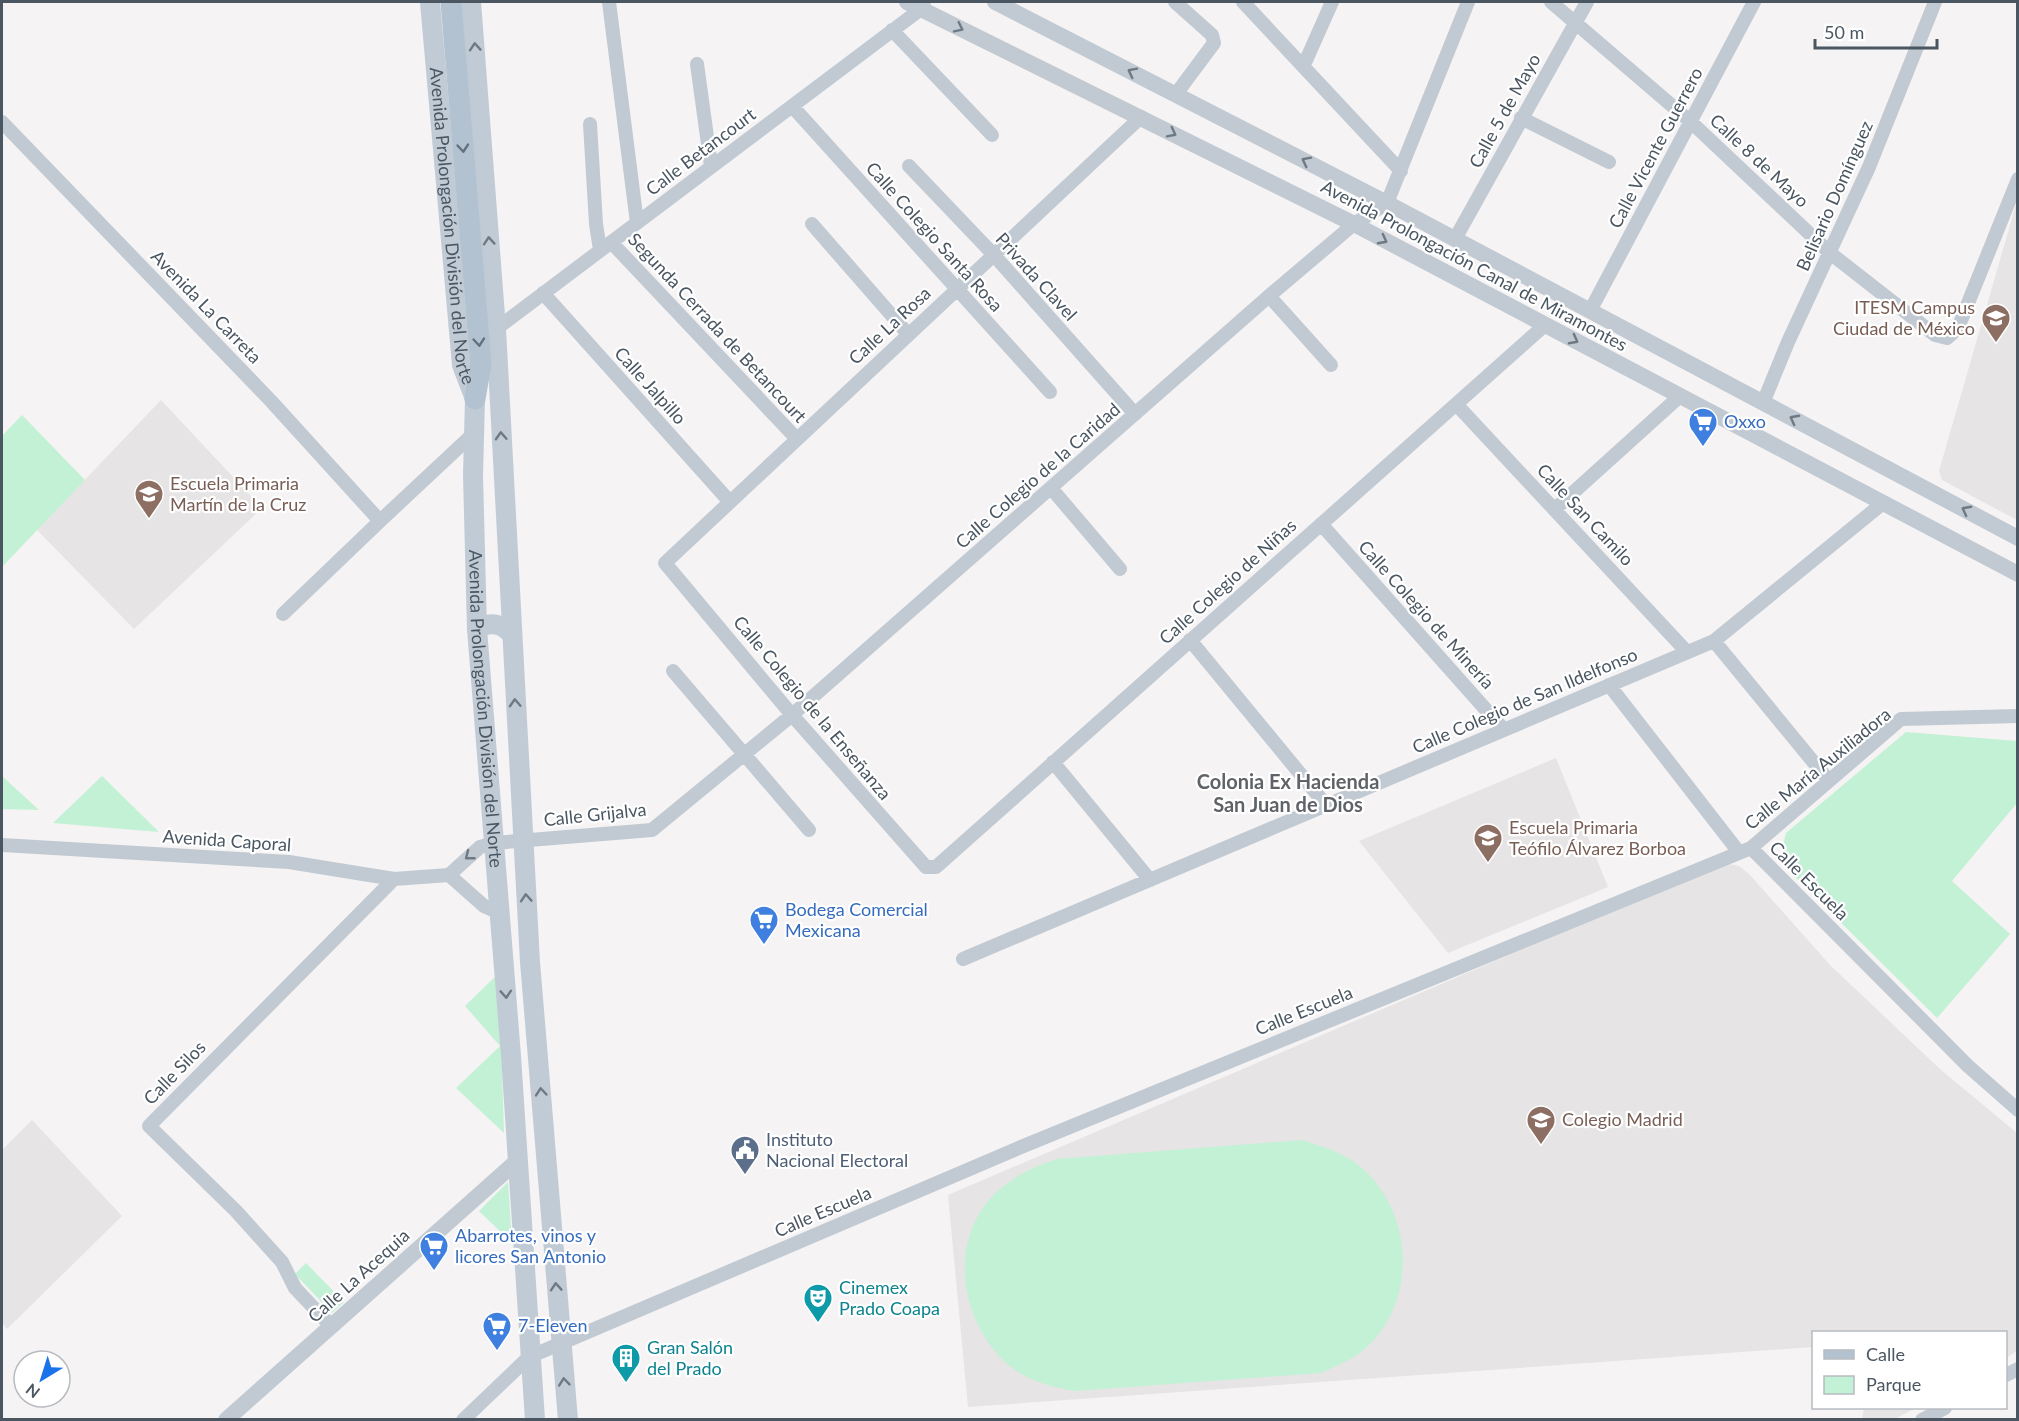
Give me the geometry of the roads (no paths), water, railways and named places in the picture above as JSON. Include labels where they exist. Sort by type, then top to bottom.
[{"type":"main road","name":"Avenida Prolongación División del Norte","points":[[430,2],[462,364],[475,399],[473,434],[477,621],[535,1419]]},
{"type":"main road","points":[[451,2],[481,364],[475,399]]},
{"type":"main road","name":"Avenida Prolongación División del Norte","points":[[471,2],[496,329],[530,962],[560,1345],[568,1419]]},
{"type":"main road","points":[[477,621],[493,621],[511,613]]},
{"type":"main road","points":[[477,621],[504,627],[512,634]]},
{"type":"main road","points":[[500,919],[506,932],[514,935],[523,932],[528,925]]},
{"type":"main road","points":[[503,961],[515,951],[525,954],[530,962]]},
{"type":"street","points":[[609,2],[637,223]]},
{"type":"street","name":"Avenida Prolongación Canal de Miramontes","points":[[995,2],[1387,202],[2018,538]]},
{"type":"street","points":[[1175,2],[1212,34],[1214,43],[1209,53],[1176,94]]},
{"type":"street","points":[[1243,2],[1401,171]]},
{"type":"street","points":[[1304,65],[1332,2]]},
{"type":"street","points":[[1387,202],[1468,2]]},
{"type":"street","name":"Calle 8 de Mayo","points":[[1551,2],[1690,122],[1830,253],[1935,335],[1947,338],[1958,328],[2018,179]]},
{"type":"street","name":"Calle 5 de Mayo","points":[[1455,239],[1587,2]]},
{"type":"street","name":"Calle Vicente Guerrero","points":[[1590,311],[1754,2]]},
{"type":"street","name":"Belisario Domínguez","points":[[1763,403],[1788,342],[1869,167],[1935,2]]},
{"type":"street","name":"Calle Betancourt","points":[[496,329],[892,30],[917,4]]},
{"type":"street","name":"Avenida Prolongación Canal de Miramontes","points":[[917,4],[1354,224],[2018,574]]},
{"type":"street","points":[[892,30],[992,135]]},
{"type":"street","points":[[698,64],[711,166]]},
{"type":"street","name":"Calle Colegio Santa Rosa","points":[[792,106],[1050,392]]},
{"type":"street","name":"Calle La Rosa","points":[[666,563],[1141,117]]},
{"type":"street","points":[[1521,118],[1609,162]]},
{"type":"street","name":"Avenida La Carreta","points":[[2,122],[271,401],[380,521]]},
{"type":"street","points":[[590,124],[596,224],[606,246]]},
{"type":"street","name":"Privada Clavel","points":[[909,166],[993,254],[1135,414]]},
{"type":"street","name":"Calle Colegio de la Caridad","points":[[744,753],[792,715],[1269,296],[1354,224],[1387,202]]},
{"type":"street","points":[[812,224],[908,334]]},
{"type":"street","name":"Segunda Cerrada de Betancourt","points":[[606,246],[797,439]]},
{"type":"street","name":"Calle Jalpillo","points":[[543,293],[730,502]]},
{"type":"street","points":[[1269,296],[1330,365]]},
{"type":"street","name":"Calle Colegio de Niñas","points":[[936,867],[1545,325]]},
{"type":"street","points":[[1555,509],[1680,396]]},
{"type":"street","name":"Calle San Camilo","points":[[1456,404],[1687,652]]},
{"type":"street","points":[[283,614],[473,434]]},
{"type":"street","points":[[1051,488],[1120,569]]},
{"type":"street","name":"Calle Colegio de San Ildelfonso","points":[[963,959],[1714,641],[1883,503]]},
{"type":"street","name":"Calle Colegio de Minería","points":[[1321,524],[1504,730]]},
{"type":"street","name":"Calle Colegio de la Enseñanza","points":[[666,563],[792,715],[919,860],[926,867],[936,867]]},
{"type":"street","points":[[1190,640],[1326,805]]},
{"type":"street","points":[[1714,641],[1829,781]]},
{"type":"street","points":[[673,671],[809,830]]},
{"type":"street","points":[[1609,686],[1744,849]]},
{"type":"street","name":"Calle María Auxiliadora","points":[[1744,849],[1901,720],[2018,716]]},
{"type":"street","name":"Calle Grijalva","points":[[494,843],[652,830],[744,753]]},
{"type":"street","points":[[1053,762],[1150,880]]},
{"type":"street","points":[[494,843],[480,847],[448,875],[500,919]]},
{"type":"street","name":"Avenida Caporal","points":[[2,845],[289,862],[394,879],[448,875]]},
{"type":"street","name":"Calle Escuela","points":[[529,1357],[1032,1143],[1744,849],[1968,1066],[2018,1110]]},
{"type":"street","name":"Calle Silos","points":[[331,1326],[294,1288],[282,1262],[236,1211],[149,1126],[394,879]]},
{"type":"street","name":"Calle La Acequia","points":[[226,1419],[517,1161]]},
{"type":"street","points":[[463,1419],[529,1357]]},
{"type":"street","points":[[1922,1419],[1941,1409]]},
{"type":"place","name":"ITESM Campus Ciudad de México","points":[[1996,344]]},
{"type":"place","name":"Oxxo","points":[[1703,448]]},
{"type":"place","name":"Escuela Primaria Martín de la Cruz","points":[[149,520]]},
{"type":"place","name":"Escuela Primaria Teófilo Álvarez Borboa","points":[[1488,864]]},
{"type":"place","name":"Bodega Comercial Mexicana","points":[[764,946]]},
{"type":"place","name":"Colegio Madrid","points":[[1541,1146]]},
{"type":"place","name":"Instituto Nacional Electoral","points":[[745,1176]]},
{"type":"place","name":"Abarrotes, vinos y licores San Antonio","points":[[434,1272]]},
{"type":"place","name":"Cinemex Prado Coapa","points":[[818,1324]]},
{"type":"place","name":"7-Eleven","points":[[497,1352]]},
{"type":"place","name":"Gran Salón del Prado","points":[[626,1384]]},
{"type":"district","name":"Colonia Ex Hacienda San Juan de Dios","points":[[1288,794]]}]
